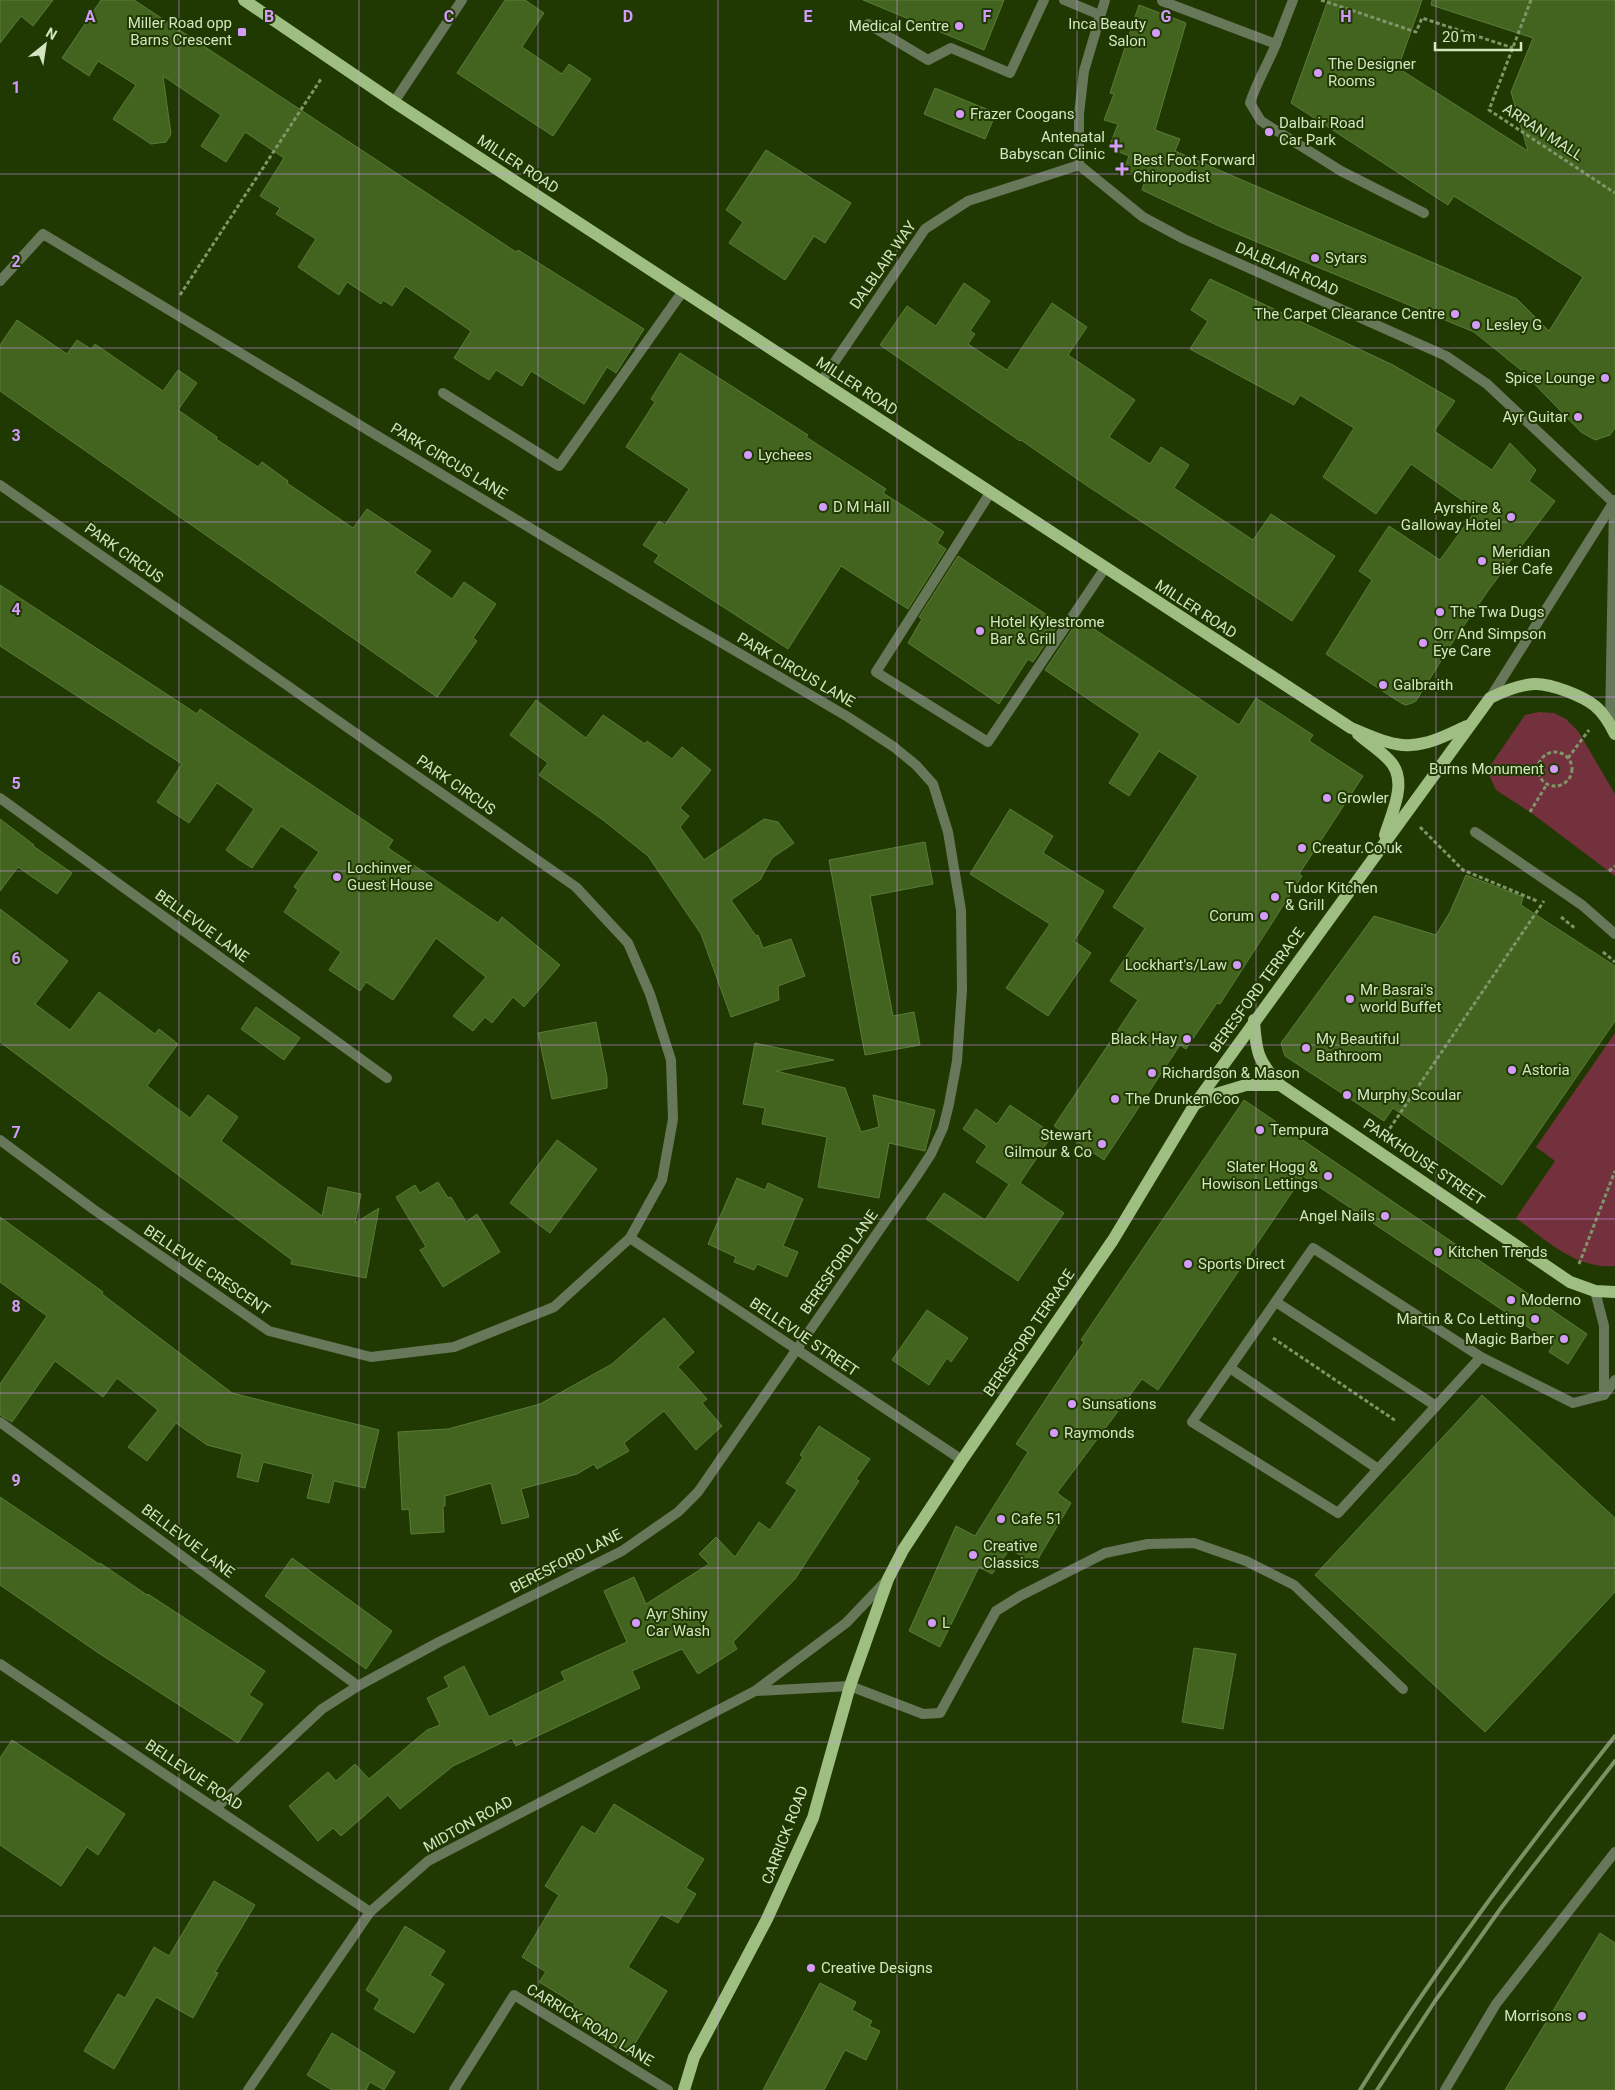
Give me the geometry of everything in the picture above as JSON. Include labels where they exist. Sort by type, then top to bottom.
[{"type":"main road","name":"MILLER ROAD","points":[[244,0],[394,102],[1351,728],[1391,742],[1409,746],[1431,742],[1469,726]]},
{"type":"main road","points":[[1490,698],[1511,688],[1536,684],[1567,691],[1594,705],[1602,713],[1613,730]]},
{"type":"main road","name":"BERESFORD TERRACE","points":[[888,1579],[903,1550],[962,1460],[1113,1240],[1195,1104],[1381,845],[1490,698]]},
{"type":"main road","points":[[1351,728],[1390,761],[1399,776],[1398,791],[1381,845]]},
{"type":"main road","name":"PARKHOUSE STREET","points":[[1254,1020],[1255,1043],[1260,1062],[1280,1085],[1570,1282],[1595,1291],[1615,1292]]},
{"type":"main road","points":[[1195,1104],[1216,1094],[1246,1085],[1280,1085]]},
{"type":"main road","name":"CARRICK ROAD","points":[[684,2090],[694,2057],[767,1920],[809,1826],[850,1686],[888,1579]]},
{"type":"street","points":[[394,102],[462,0]]},
{"type":"street","points":[[868,24],[928,60],[951,48],[1010,73],[1044,0]]},
{"type":"street","points":[[1064,0],[1100,15]]},
{"type":"street","points":[[1079,165],[1079,114],[1084,71],[1105,0]]},
{"type":"street","points":[[1292,0],[1276,44],[1254,90],[1250,103],[1261,121],[1341,171],[1424,214]]},
{"type":"street","points":[[1162,1],[1276,44]]},
{"type":"street","name":"DALBLAIR WAY","points":[[821,382],[925,229],[968,201],[1079,165]]},
{"type":"street","name":"DALBLAIR ROAD","points":[[1079,165],[1143,217],[1184,239],[1446,356],[1487,384],[1614,502]]},
{"type":"street","name":"PARK CIRCUS LANE","points":[[0,281],[44,234],[686,622],[848,717],[894,747]]},
{"type":"street","points":[[443,393],[560,466],[683,291]]},
{"type":"street","name":"PARK CIRCUS","points":[[0,485],[576,887],[628,942],[650,994],[671,1060],[673,1118],[662,1180],[630,1238]]},
{"type":"street","points":[[990,493],[876,672],[988,742],[1105,568]]},
{"type":"street","points":[[1490,698],[1614,502]]},
{"type":"street","points":[[1613,730],[1614,502]]},
{"type":"street","name":"BERESFORD LANE","points":[[216,1808],[322,1709],[358,1686],[439,1642],[622,1551],[678,1512],[698,1492],[931,1154],[943,1128],[954,1081],[960,1036],[963,946],[961,910],[948,832],[933,784],[916,765],[894,747]]},
{"type":"street","name":"BELLEVUE LANE","points":[[0,798],[387,1078]]},
{"type":"street","points":[[1475,832],[1582,905],[1615,934]]},
{"type":"street","name":"BELLEVUE CRESCENT","points":[[0,1140],[92,1210],[269,1331],[371,1357],[454,1347],[554,1307],[630,1238]]},
{"type":"street","name":"BELLEVUE STREET","points":[[630,1238],[962,1460]]},
{"type":"street","points":[[1481,1357],[1338,1513],[1192,1422],[1313,1248],[1481,1357],[1573,1403],[1604,1395],[1615,1380]]},
{"type":"street","points":[[1595,1291],[1604,1326],[1604,1395]]},
{"type":"street","points":[[1276,1302],[1436,1406]]},
{"type":"street","points":[[1604,1326],[1615,1328]]},
{"type":"street","points":[[1230,1368],[1378,1469]]},
{"type":"street","name":"BELLEVUE LANE","points":[[0,1422],[358,1686]]},
{"type":"street","points":[[850,1686],[923,1714],[940,1713],[996,1611],[1020,1596],[1105,1552],[1148,1544],[1194,1543],[1246,1560],[1294,1585],[1403,1689]]},
{"type":"street","name":"MIDTON ROAD","points":[[248,2090],[370,1912],[428,1861],[755,1691],[846,1623],[888,1579]]},
{"type":"street","name":"BELLEVUE ROAD","points":[[0,1664],[370,1912]]},
{"type":"street","name":"MIDTON ROAD","points":[[755,1691],[850,1686]]},
{"type":"street","points":[[1445,2090],[1496,2004],[1615,1852]]},
{"type":"street","name":"CARRICK ROAD LANE","points":[[454,2090],[514,1996],[668,2090]]},
{"type":"path","points":[[1321,0],[1416,32],[1422,18],[1512,48],[1530,0]]},
{"type":"path","name":"ARRAN MALL","points":[[1512,48],[1489,110],[1615,193]]},
{"type":"path","points":[[170,310],[332,61]]},
{"type":"path","points":[[1568,758],[1602,713]]},
{"type":"path","points":[[1548,753],[1564,754],[1568,758],[1572,769],[1568,780],[1558,786],[1547,784],[1539,775],[1538,769],[1541,759],[1548,753]]},
{"type":"path","points":[[1530,812],[1547,784]]},
{"type":"path","points":[[1406,812],[1463,870],[1542,903],[1549,908]]},
{"type":"path","points":[[1609,871],[1615,866]]},
{"type":"path","points":[[1376,1149],[1554,886]]},
{"type":"path","points":[[1556,914],[1577,930]]},
{"type":"path","points":[[1596,946],[1615,962]]},
{"type":"path","points":[[1570,1282],[1615,1171]]},
{"type":"path","points":[[1258,1328],[1394,1418],[1405,1439]]},
{"type":"shaded area","points":[[1539,712],[1554,713],[1566,719],[1578,731],[1615,794],[1615,876],[1530,812],[1496,790],[1488,773],[1490,766],[1525,715]]},
{"type":"shaded area","points":[[1615,1033],[1615,1266],[1601,1266],[1587,1263],[1562,1252],[1516,1218],[1555,1161],[1536,1147]]},
{"type":"building","points":[[0,0],[53,0],[33,26],[21,16],[0,43]]},
{"type":"building","points":[[101,0],[134,0],[516,252],[518,250],[644,329],[616,373],[607,367],[584,404],[531,371],[522,386],[496,370],[489,380],[454,358],[471,331],[405,286],[392,306],[383,300],[381,304],[347,282],[339,295],[298,267],[316,239],[276,214],[280,208],[260,196],[284,158],[245,132],[226,162],[201,146],[221,115],[163,76],[171,134],[166,142],[151,144],[113,119],[136,85],[98,61],[89,76],[62,58]]},
{"type":"building","points":[[505,0],[525,0],[544,13],[522,47],[562,74],[569,64],[591,79],[553,136],[457,73]]},
{"type":"building","name":"Medical Centre","points":[[863,0],[1004,0],[984,50]]},
{"type":"building","points":[[1328,0],[1422,0],[1398,68],[1528,151],[1511,92],[1533,38],[1431,5],[1432,0],[1615,0],[1615,428],[1610,435],[1595,440],[1581,432],[1521,370],[1474,332],[1221,227],[1142,190],[1146,178],[1124,169],[1129,156],[1109,148],[1118,124],[1104,120],[1114,94],[1110,93],[1139,5],[1186,23],[1155,130],[1180,139],[1175,151],[1517,299],[1549,331],[1583,277],[1454,196],[1448,205],[1291,103]]},
{"type":"building","name":"Frazer Coogans","points":[[935,88],[996,113],[985,139],[924,114]]},
{"type":"building","points":[[766,150],[851,203],[825,243],[814,236],[785,280],[729,243],[743,222],[726,210]]},
{"type":"building","points":[[1210,279],[1393,365],[1455,401],[1434,431],[1492,470],[1510,443],[1536,470],[1529,481],[1555,501],[1490,588],[1454,640],[1416,701],[1412,703],[1406,705],[1401,703],[1326,654],[1372,580],[1359,571],[1389,526],[1440,560],[1476,510],[1411,464],[1376,514],[1323,477],[1354,428],[1300,395],[1294,405],[1190,349],[1208,321],[1191,310]]},
{"type":"building","points":[[964,283],[990,301],[970,331],[975,334],[968,344],[1007,370],[1052,303],[1087,327],[1068,355],[1135,400],[1109,437],[1150,464],[1161,447],[1189,465],[1174,488],[1253,540],[1271,514],[1335,556],[1292,621],[1020,441],[880,345],[907,306],[936,326]]},
{"type":"building","points":[[17,320],[67,354],[77,340],[91,349],[95,344],[163,391],[178,370],[197,383],[178,410],[217,437],[216,439],[258,467],[262,462],[288,481],[287,483],[353,528],[367,509],[431,551],[415,573],[452,599],[464,582],[496,604],[473,638],[477,641],[437,697],[0,391],[0,345]]},
{"type":"building","points":[[680,353],[808,435],[806,437],[886,489],[883,493],[944,532],[937,543],[946,549],[908,609],[841,566],[788,649],[654,562],[659,555],[643,545],[659,521],[665,525],[689,489],[626,447],[655,402],[651,399]]},
{"type":"building","name":"Hotel Kylestrome Bar & Grill","points":[[958,556],[1059,623],[1033,662],[1028,659],[999,704],[908,643],[922,619],[919,617]]},
{"type":"building","points":[[0,585],[197,714],[200,709],[393,840],[388,848],[498,923],[502,917],[560,965],[524,1007],[513,997],[492,1023],[485,1017],[473,1031],[453,1016],[486,977],[436,938],[393,1000],[366,982],[360,991],[329,970],[341,952],[284,912],[298,890],[294,887],[319,852],[281,826],[252,868],[238,859],[226,850],[254,809],[217,783],[189,823],[157,802],[182,764],[0,646]]},
{"type":"building","points":[[1079,619],[1239,725],[1256,698],[1313,735],[1309,741],[1363,776],[1299,874],[1302,876],[1220,1004],[1217,1003],[1186,1049],[1180,1045],[1104,1160],[1054,1126],[1138,1000],[1110,981],[1145,928],[1113,907],[1198,776],[1159,751],[1129,796],[1109,783],[1140,734],[1045,670]]},
{"type":"building","points":[[536,700],[586,738],[603,715],[645,744],[647,741],[672,759],[682,747],[711,770],[680,808],[689,816],[680,827],[704,860],[764,819],[778,822],[794,843],[772,858],[760,880],[731,900],[756,936],[758,935],[763,948],[791,939],[805,976],[778,986],[779,1000],[731,1017],[701,934],[648,856],[603,820],[539,775],[548,763],[510,735]]},
{"type":"building","points":[[1010,809],[1053,836],[1043,853],[1104,891],[1074,941],[1091,953],[1048,1016],[1006,988],[1050,924],[970,874]]},
{"type":"building","points":[[0,819],[33,846],[72,873],[57,894],[18,867],[0,891]]},
{"type":"building","points":[[925,842],[933,884],[870,896],[893,1016],[914,1012],[920,1045],[865,1055],[829,860]]},
{"type":"building","points":[[1466,875],[1523,897],[1521,905],[1615,966],[1615,1021],[1502,1185],[1393,1108],[1384,1121],[1285,1056],[1281,1043],[1374,916],[1436,935],[1450,912]]},
{"type":"building","points":[[0,909],[68,961],[35,1004],[70,1030],[99,992],[155,1034],[159,1029],[178,1044],[147,1086],[190,1118],[208,1095],[238,1117],[221,1141],[322,1216],[328,1187],[361,1194],[355,1223],[379,1208],[366,1278],[291,1264],[292,1260],[0,1042]]},
{"type":"building","points":[[256,1007],[300,1038],[284,1060],[241,1029]]},
{"type":"building","points":[[596,1022],[607,1078],[607,1088],[552,1099],[538,1033]]},
{"type":"building","points":[[755,1043],[834,1060],[776,1071],[845,1088],[861,1132],[879,1127],[873,1095],[935,1110],[925,1151],[889,1143],[879,1198],[818,1187],[827,1137],[762,1124],[765,1108],[743,1104]]},
{"type":"building","points":[[1244,1100],[1587,1334],[1568,1364],[1549,1352],[1553,1344],[1303,1176],[1158,1390],[1142,1379],[1057,1493],[1071,1503],[1035,1564],[1010,1549],[992,1574],[979,1567],[940,1647],[909,1631],[956,1526],[975,1536],[1028,1452],[1016,1444],[1084,1342],[1081,1340]]},
{"type":"building","points":[[1010,1105],[1053,1134],[1020,1183],[1064,1213],[1018,1281],[926,1219],[944,1193],[985,1220],[1009,1184],[976,1162],[987,1146],[963,1129],[976,1109],[997,1124]]},
{"type":"building","points":[[557,1140],[597,1169],[550,1233],[510,1203]]},
{"type":"building","points":[[737,1178],[765,1190],[768,1183],[803,1199],[783,1246],[798,1252],[787,1277],[757,1264],[754,1270],[734,1262],[736,1257],[708,1244]]},
{"type":"building","points":[[438,1182],[448,1198],[451,1197],[466,1222],[477,1214],[500,1252],[443,1287],[420,1250],[426,1247],[396,1197],[415,1185],[420,1193]]},
{"type":"building","points":[[0,1217],[103,1292],[102,1294],[232,1393],[379,1430],[365,1488],[334,1481],[329,1503],[307,1498],[313,1474],[263,1462],[258,1482],[237,1477],[242,1454],[207,1445],[176,1423],[147,1461],[128,1447],[158,1410],[117,1378],[103,1397],[55,1361],[12,1422],[0,1415],[0,1384],[47,1316],[0,1282]]},
{"type":"building","points":[[927,1310],[968,1338],[951,1362],[947,1358],[929,1385],[892,1360]]},
{"type":"building","points":[[664,1318],[694,1352],[678,1367],[707,1399],[702,1403],[722,1426],[696,1450],[664,1411],[624,1443],[629,1451],[597,1469],[594,1464],[577,1474],[521,1489],[529,1517],[502,1524],[491,1483],[445,1496],[445,1506],[443,1506],[444,1532],[411,1534],[409,1509],[402,1510],[398,1432],[448,1429],[540,1404],[612,1364]]},
{"type":"building","points":[[1482,1395],[1615,1518],[1615,1592],[1485,1732],[1315,1575]]},
{"type":"building","points":[[819,1426],[870,1459],[856,1479],[859,1481],[795,1579],[733,1642],[737,1649],[698,1674],[682,1649],[632,1671],[640,1688],[516,1746],[512,1738],[453,1766],[400,1809],[388,1795],[341,1836],[333,1828],[318,1841],[289,1806],[328,1772],[336,1781],[355,1764],[369,1779],[427,1730],[440,1725],[427,1698],[449,1687],[444,1677],[464,1666],[489,1717],[565,1680],[561,1672],[627,1642],[604,1591],[634,1577],[646,1604],[709,1564],[699,1554],[716,1537],[735,1557],[759,1522],[770,1530],[797,1490],[786,1483],[803,1457],[800,1455]]},
{"type":"building","points":[[0,1497],[99,1564],[265,1671],[249,1695],[263,1704],[238,1743],[97,1652],[0,1585]]},
{"type":"building","points":[[292,1558],[392,1631],[366,1669],[265,1596]]},
{"type":"building","points":[[1194,1648],[1236,1654],[1223,1729],[1182,1722]]},
{"type":"building","points":[[12,1740],[125,1814],[98,1855],[87,1847],[61,1886],[0,1845],[0,1758]]},
{"type":"building","points":[[614,1804],[704,1859],[686,1888],[696,1894],[678,1923],[661,1914],[628,1967],[667,1991],[628,2055],[567,2017],[575,2004],[539,1982],[546,1972],[522,1957],[559,1895],[545,1886],[582,1826],[595,1834]]},
{"type":"building","points":[[214,1881],[255,1905],[215,1972],[218,1973],[193,2018],[156,1997],[114,2069],[84,2051],[118,1994],[125,1998],[154,1947],[169,1956]]},
{"type":"building","points":[[405,1926],[445,1951],[430,1975],[444,1984],[414,2033],[374,2009],[380,1999],[366,1990]]},
{"type":"building","name":"Morrisons","points":[[1600,1933],[1615,1943],[1615,2090],[1505,2090]]},
{"type":"building","points":[[820,1983],[856,2002],[852,2010],[872,2021],[869,2026],[880,2031],[866,2060],[845,2050],[824,2090],[763,2090]]},
{"type":"building","points":[[332,2033],[395,2072],[384,2090],[370,2082],[366,2090],[332,2090],[307,2075]]},
{"type":"railway","points":[[1360,2090],[1420,1998],[1483,1909],[1615,1736]]},
{"type":"railway","points":[[1377,2090],[1435,2001],[1501,1908],[1615,1761]]},
{"type":"place","name":"Medical Centre","points":[[959,26]]},
{"type":"place","name":"Miller Road opp Barns Crescent","points":[[242,32]]},
{"type":"place","name":"Inca Beauty Salon","points":[[1156,33]]},
{"type":"place","name":"The Designer Rooms","points":[[1318,73]]},
{"type":"place","name":"Frazer Coogans","points":[[960,114]]},
{"type":"place","name":"Dalbair Road Car Park","points":[[1269,132]]},
{"type":"place","name":"Antenatal Babyscan Clinic","points":[[1116,146]]},
{"type":"place","name":"Best Foot Forward Chiropodist","points":[[1122,169]]},
{"type":"place","name":"Sytars","points":[[1315,258]]},
{"type":"place","name":"The Carpet Clearance Centre","points":[[1455,314]]},
{"type":"place","name":"Lesley G","points":[[1476,325]]},
{"type":"place","name":"Spice Lounge","points":[[1605,378]]},
{"type":"place","name":"Ayr Guitar","points":[[1578,417]]},
{"type":"place","name":"Lychees","points":[[748,455]]},
{"type":"place","name":"D M Hall","points":[[823,507]]},
{"type":"place","name":"Ayrshire & Galloway Hotel","points":[[1511,517]]},
{"type":"place","name":"Meridian Bier Cafe","points":[[1482,561]]},
{"type":"place","name":"The Twa Dugs","points":[[1440,612]]},
{"type":"place","name":"Hotel Kylestrome Bar & Grill","points":[[980,631]]},
{"type":"place","name":"Orr And Simpson Eye Care","points":[[1423,643]]},
{"type":"place","name":"Galbraith","points":[[1383,685]]},
{"type":"place","name":"Burns Monument","points":[[1554,769]]},
{"type":"place","name":"Growler","points":[[1327,798]]},
{"type":"place","name":"Creatur.Co.uk","points":[[1302,848]]},
{"type":"place","name":"Lochinver Guest House","points":[[337,877]]},
{"type":"place","name":"Tudor Kitchen & Grill","points":[[1275,897]]},
{"type":"place","name":"Corum","points":[[1264,916]]},
{"type":"place","name":"Lockhart's/Law","points":[[1237,965]]},
{"type":"place","name":"Mr Basrai's world Buffet","points":[[1350,999]]},
{"type":"place","name":"Black Hay","points":[[1187,1039]]},
{"type":"place","name":"My Beautiful Bathroom","points":[[1306,1048]]},
{"type":"place","name":"Astoria","points":[[1512,1070]]},
{"type":"place","name":"Richardson & Mason","points":[[1152,1073]]},
{"type":"place","name":"Murphy Scoular","points":[[1347,1095]]},
{"type":"place","name":"The Drunken Coo","points":[[1115,1099]]},
{"type":"place","name":"Tempura","points":[[1260,1130]]},
{"type":"place","name":"Stewart Gilmour & Co","points":[[1102,1144]]},
{"type":"place","name":"Slater Hogg & Howison Lettings","points":[[1328,1176]]},
{"type":"place","name":"Angel Nails","points":[[1385,1216]]},
{"type":"place","name":"Kitchen Trends","points":[[1438,1252]]},
{"type":"place","name":"Sports Direct","points":[[1188,1264]]},
{"type":"place","name":"Moderno","points":[[1511,1300]]},
{"type":"place","name":"Martin & Co Letting","points":[[1535,1319]]},
{"type":"place","name":"Magic Barber","points":[[1564,1339]]},
{"type":"place","name":"Sunsations","points":[[1072,1404]]},
{"type":"place","name":"Raymonds","points":[[1054,1433]]},
{"type":"place","name":"Cafe 51","points":[[1001,1519]]},
{"type":"place","name":"Creative Classics","points":[[973,1555]]},
{"type":"place","name":"Ayr Shiny Car Wash","points":[[636,1623]]},
{"type":"place","name":"L","points":[[932,1623]]},
{"type":"place","name":"Creative Designs","points":[[811,1968]]},
{"type":"place","name":"Morrisons","points":[[1582,2016]]}]
